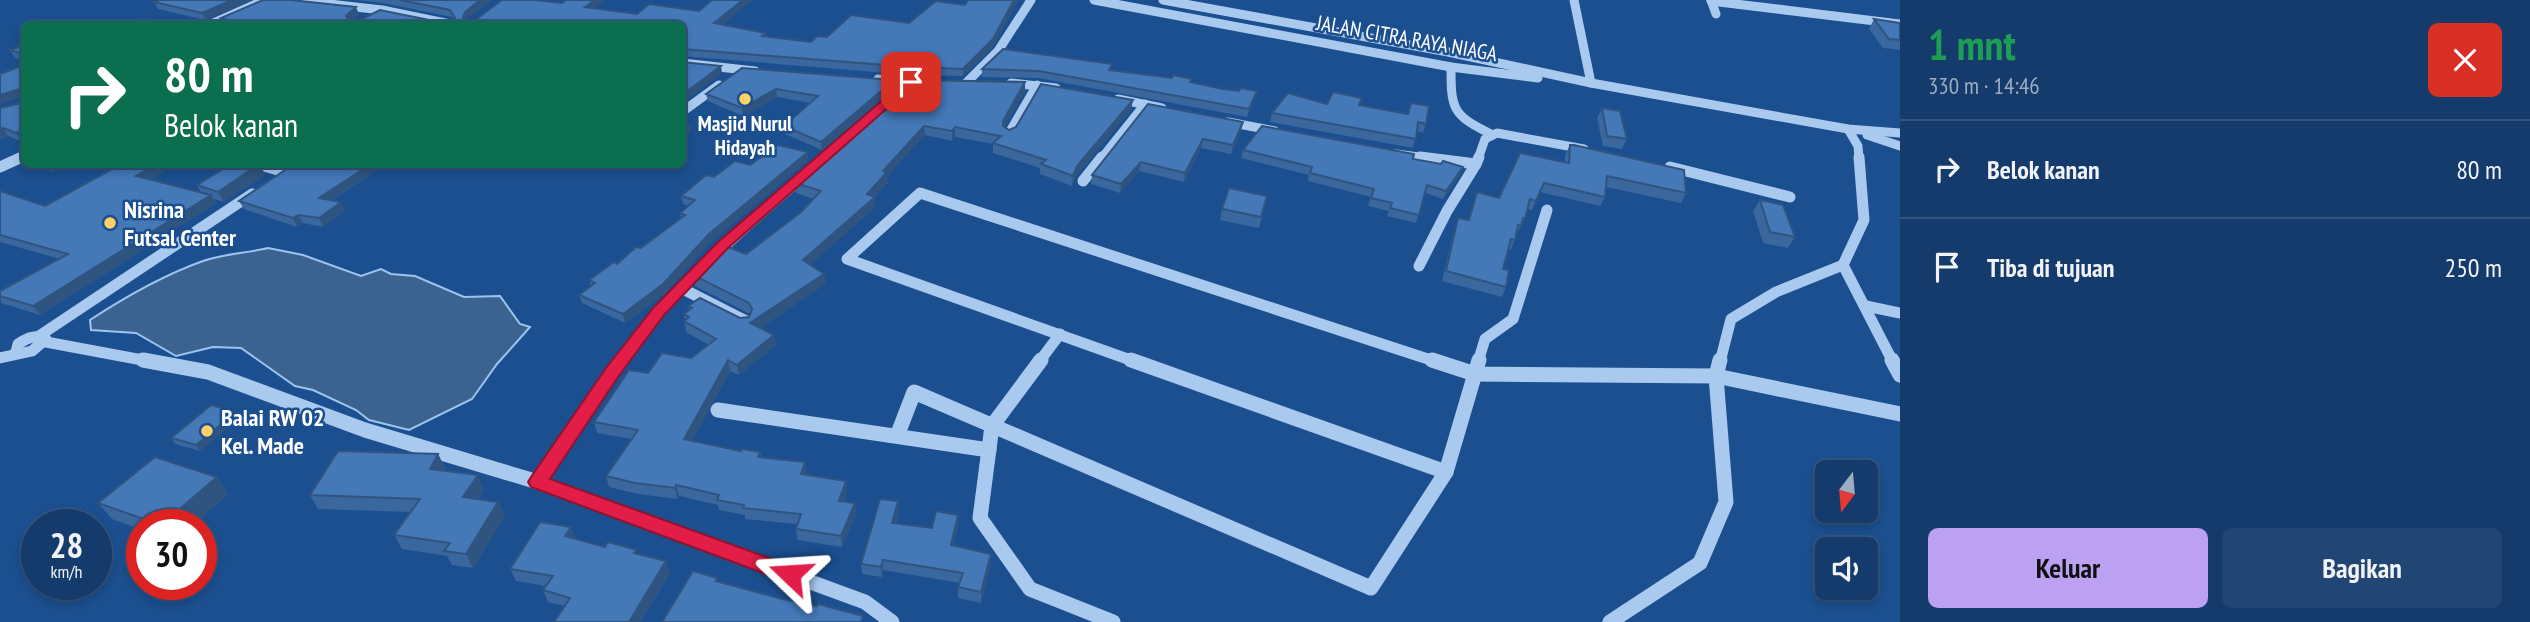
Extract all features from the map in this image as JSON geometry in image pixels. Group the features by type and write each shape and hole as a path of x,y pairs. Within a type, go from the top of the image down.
{"street":[{"path":"218,21 265,0"},
{"path":"294,0 382,10 435,21"},
{"path":"966,83 999,51 1031,0"},
{"name":"JALAN CITRA RAYA NIAGA","path":"1094,0 1451,67 1591,83"},
{"name":"JALAN CITRA RAYA NIAGA","path":"1163,0 1448,52 1591,83 1848,129 1900,133"},
{"path":"1574,0 1591,83"},
{"path":"1716,15 1711,0 1900,24"},
{"path":"365,20 382,10"},
{"path":"686,64 766,72"},
{"path":"1451,67 1451,106 1453,113 1460,119 1492,134 1513,134 1597,151"},
{"path":"686,109 738,70"},
{"path":"863,78 939,82"},
{"path":"901,91 911,82"},
{"path":"953,82 1037,85 1064,90"},
{"path":"1009,133 1037,85"},
{"path":"1104,97 1170,109"},
{"path":"1083,181 1144,104"},
{"path":"1219,120 1284,133"},
{"path":"1610,622 1700,563 1726,502 1716,376 1731,320 1776,292 1843,265 1864,220 1858,146 1848,129"},
{"name":"JALAN CITRA RAYA NIAGA","path":"1848,129 1900,146"},
{"path":"1419,265 1447,211 1476,164 1485,139 1492,134"},
{"path":"1390,152 1476,164"},
{"path":"0,167 21,157"},
{"path":"538,482 612,373 659,311 723,245 818,163"},
{"path":"1661,165 1790,197"},
{"path":"271,168 285,172"},
{"path":"271,181 290,168"},
{"path":"42,339 259,189"},
{"path":"1447,472 847,259 920,193 1475,374 1716,376 1900,414"},
{"path":"897,436 914,392 1371,588 1447,472 1485,339 1513,319 1547,210"},
{"path":"1843,265 1900,374"},
{"path":"681,288 746,321"},
{"path":"1866,306 1900,313"},
{"path":"1060,334 992,426 980,518 1030,589 1114,622"},
{"path":"0,358 16,352 15,347 23,341 42,339 208,372 365,430 538,482 865,602 892,622"},
{"path":"718,410 989,450"}],"water":[{"path":"268,248 303,255 361,276 381,269 391,274 415,276 464,297 500,296 520,324 530,327 497,364 472,399 409,430 369,420 356,410 313,390 295,386 241,348 213,347 176,356 136,333 91,330 90,320 174,273 211,259"}],"building":[{"path":"232,0 202,13 154,2"},
{"path":"263,0 291,0 356,7 346,16 350,21 232,21 221,18"},
{"path":"400,0 480,0 465,12 463,18 466,21 452,21 455,18 450,10"},
{"path":"502,0 562,3 566,0 595,0 585,7 637,14 649,4 699,11 712,0 743,0 714,23 766,33 762,36 811,42 817,36 827,37 851,15 909,23 936,1 965,5 968,0 1014,0 993,39 963,69 686,49 686,21 474,21"},
{"path":"380,10 434,21 358,21"},
{"path":"1874,19 1900,23 1900,40 1889,39"},
{"path":"21,46 21,53 10,50"},
{"path":"1003,49 1112,64 1109,70 1172,78 1173,75 1192,79 1190,82 1223,89 1257,91 1249,109 1039,71 982,69"},
{"path":"686,62 721,66 686,92"},
{"path":"21,66 21,90 0,95 0,74"},
{"path":"742,68 894,80 821,142 784,126 818,96 776,89 742,108 706,94"},
{"path":"913,80 1025,82 1003,121 1003,126 1009,130 1016,127 1041,84 1133,100 1077,166 1073,176 1041,164 1046,160 993,143 1001,136 955,127 952,131 924,126 883,171 887,172 867,194 875,197 803,260 824,274 750,323 774,335 737,365 728,360 684,439 741,451 760,452 758,457 805,462 801,474 846,481 839,501 855,503 841,536 796,529 801,514 743,508 744,505 717,500 719,495 676,485 675,488 635,483 606,476 638,430 594,422 629,370 648,373 662,353 691,358 716,339 684,321 689,317 684,314 692,308 688,306 700,298 740,318 749,317 752,309 749,303 693,275 723,245 746,254 801,212 821,191 795,183"},
{"path":"1333,92 1362,98 1359,105 1408,114 1411,103 1429,106 1426,124 1418,122 1416,139 1272,113 1288,93 1327,104"},
{"path":"21,103 21,130 16,133 0,129 0,108"},
{"path":"1148,104 1243,122 1233,145 1203,139 1185,173 1141,162 1121,184 1092,175"},
{"path":"1602,108 1620,111 1627,139 1607,136"},
{"path":"1262,126 1414,154 1413,159 1441,164 1443,161 1463,167 1446,191 1427,185 1419,215 1390,208 1392,203 1371,198 1374,189 1310,173 1312,167 1243,150"},
{"path":"778,145 808,152 709,234 663,284 623,314 579,295 595,283 589,280 614,262 617,264 636,247 641,248 685,215 680,213 695,200 681,196 706,175 714,177 735,161 750,165"},
{"path":"1570,145 1684,170 1686,193 1607,176 1605,197 1544,183 1536,201 1530,199 1525,218 1521,226 1518,225 1515,240 1511,239 1503,269 1509,270 1506,287 1446,271 1458,218 1469,220 1477,192 1499,198 1520,153 1569,163"},
{"name":"Nisrina Futsal Center","path":"114,168 150,168 136,176 211,195 33,306 0,296 0,291 68,254 0,235 0,191 45,206"},
{"path":"225,168 253,168 218,192 197,185"},
{"path":"288,168 365,168 319,198 341,202 319,218 298,215 293,218 239,201"},
{"path":"1229,188 1267,196 1261,217 1222,209"},
{"path":"1760,200 1783,205 1795,237 1770,232"},
{"path":"211,405 236,412 196,445 171,438"},
{"path":"338,451 438,454 430,469 478,475 463,497 498,502 466,554 444,551 450,543 394,535 420,499 310,495"},
{"path":"155,457 217,477 180,509 126,509 126,513 98,503"},
{"path":"880,499 898,501 892,523 932,528 936,511 958,515 951,545 991,554 981,592 958,587 963,573 883,560 881,567 861,564"},
{"path":"540,522 571,527 565,536 605,547 608,542 637,550 634,553 666,561 629,622 554,622 570,598 543,590 553,576 510,569"},
{"path":"693,571 717,578 716,581 782,599 817,606 818,604 863,616 861,622 662,622"}],"place":[{"name":"Masjid Nurul Hidayah","path":"745,99"},
{"name":"Nisrina Futsal Center","path":"110,223"},
{"name":"Balai RW 02 Kel. Made","path":"207,431"}],"route":[{"path":"790,574 538,482 612,373 659,311 723,245 911,82"}]}
